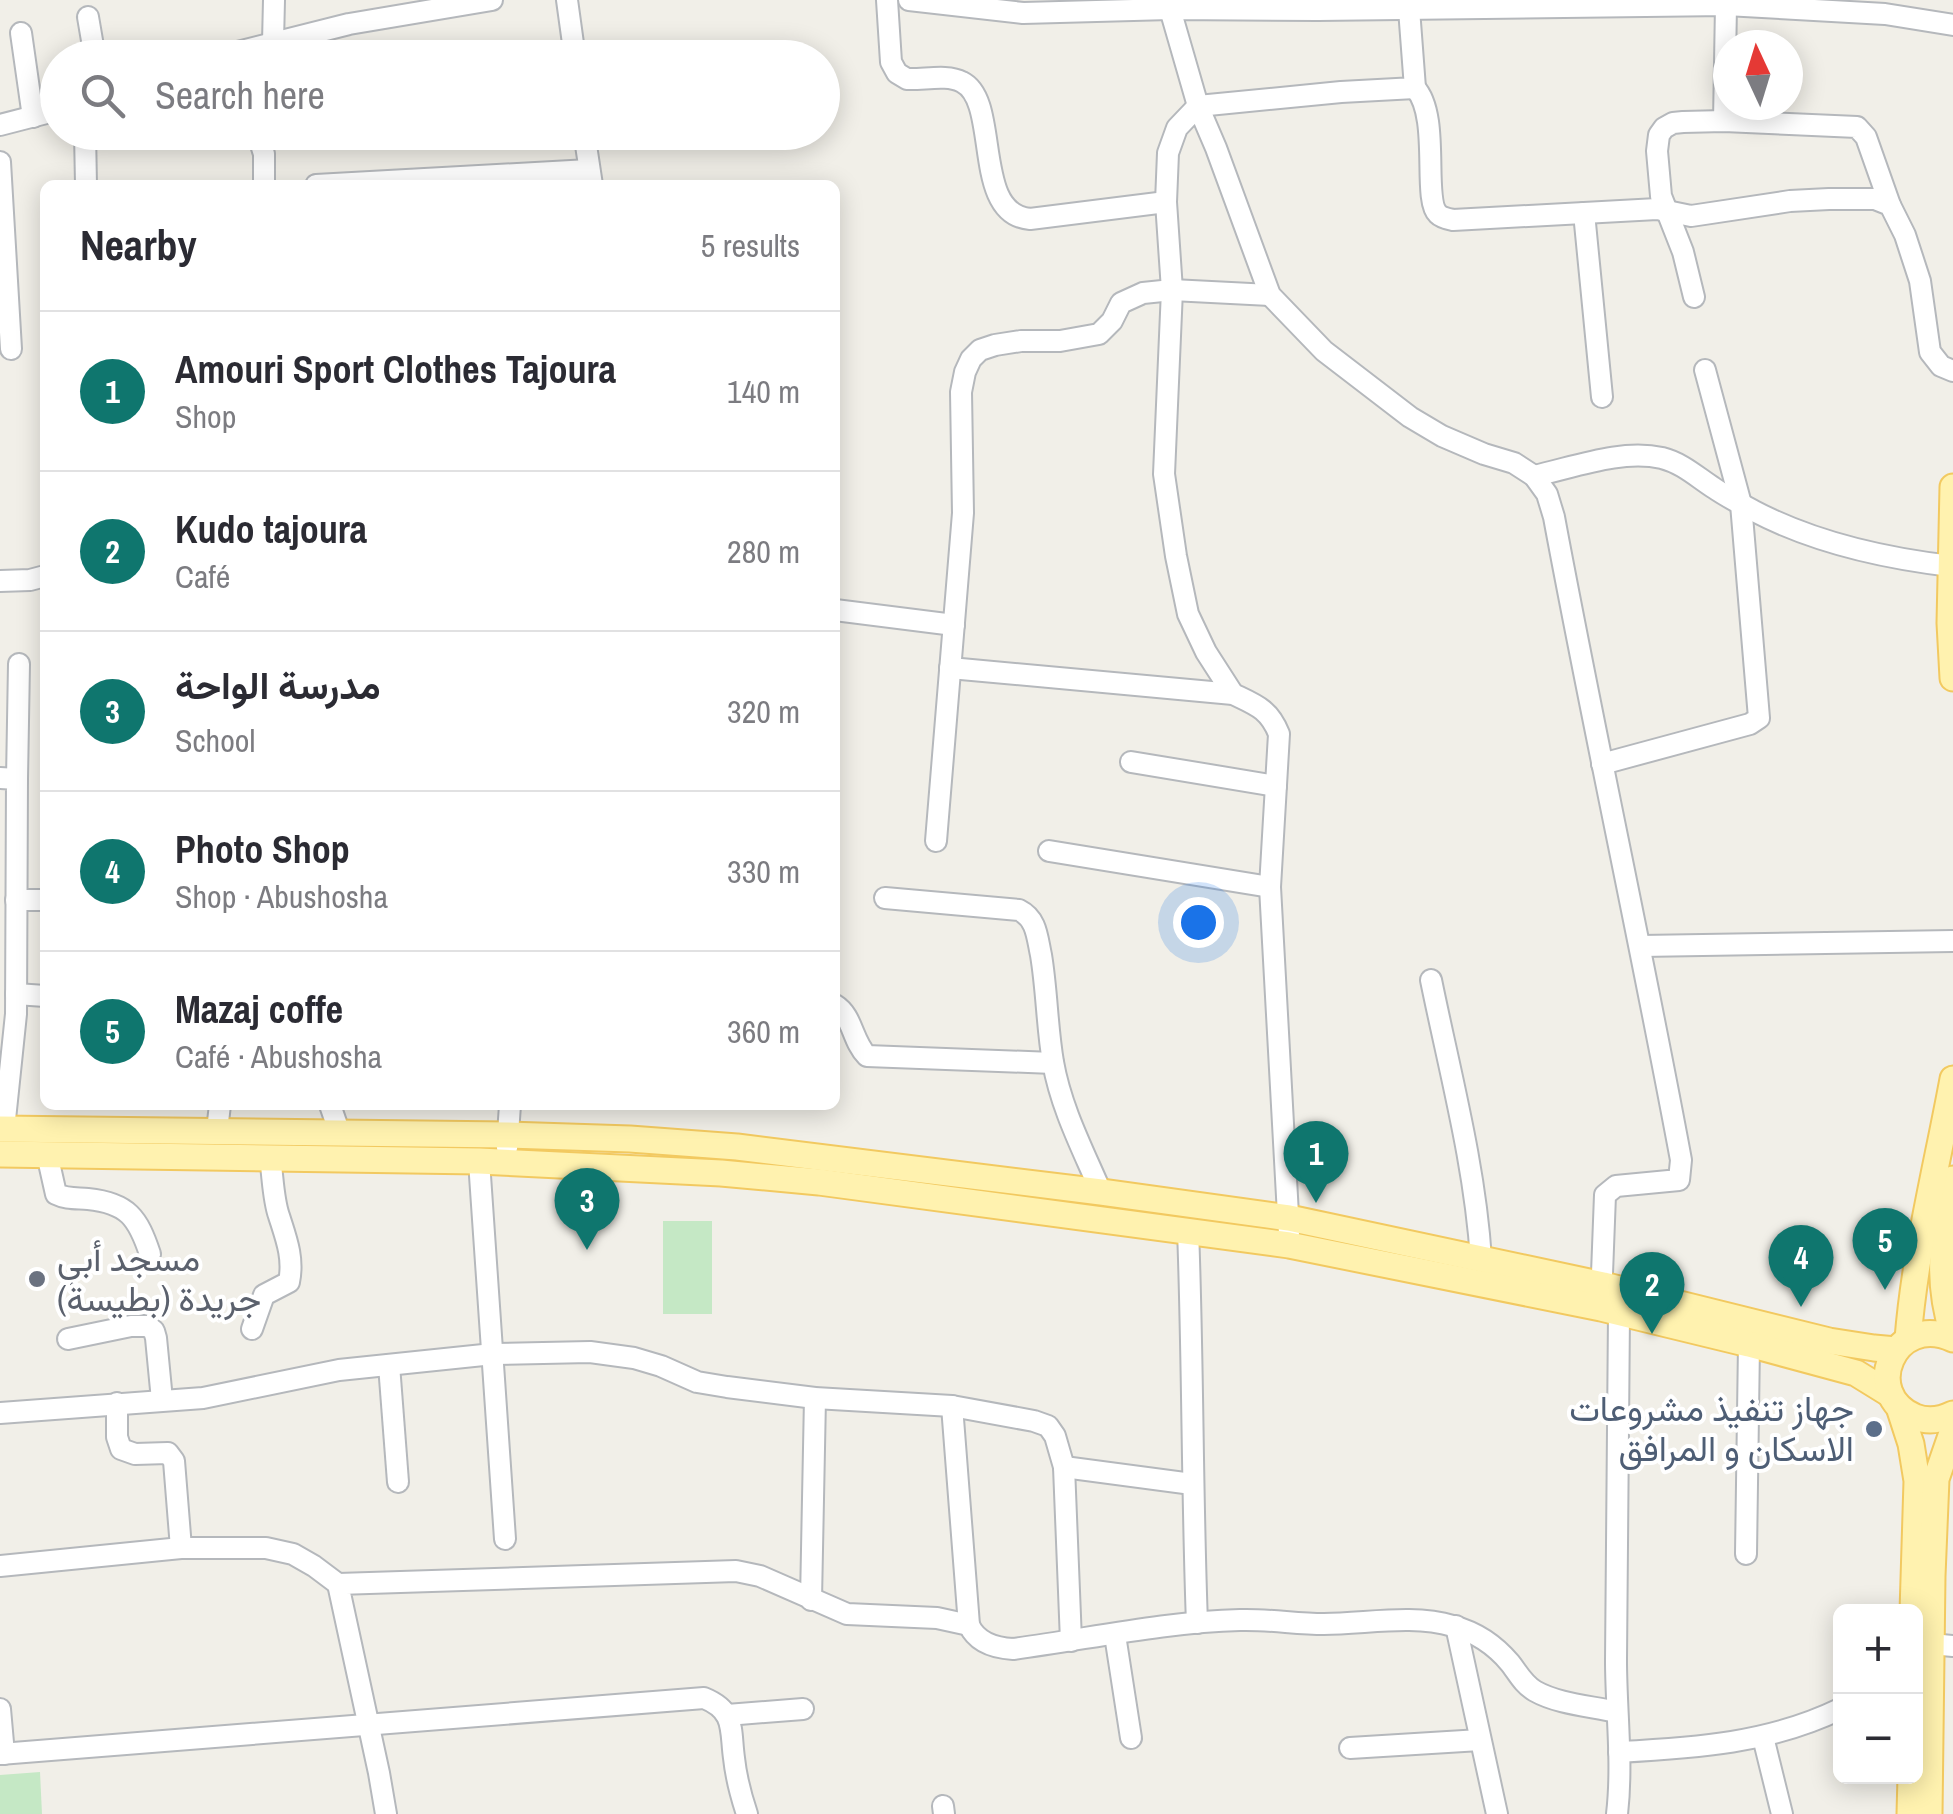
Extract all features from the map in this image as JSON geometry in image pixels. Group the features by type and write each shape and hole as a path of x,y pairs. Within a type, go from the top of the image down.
{"main road":[{"path":"1953,487 1953,678"},
{"path":"1913,1604 1917,1481 1911,1444 1887,1378 1889,1363 1902,1344 1922,1231 1946,1158 1953,1079"},
{"path":"1,1138 219,1118 339,1131 630,1139 737,1147 1289,1218 1481,1259 1608,1302 1856,1373 1922,1420 1953,1414"},
{"path":"1,1138 47,1154 479,1161 819,1182 1289,1245 1874,1348 1902,1344 1931,1333 1953,1336 1945,1308 1941,1253 1953,1179"},
{"path":"1929,1814 1942,1645 1936,1479 1953,1430"},
{"path":"1910,1784 1910,1814"}],"street":[{"path":"272,40 274,0"},
{"path":"281,40 492,0"},
{"path":"567,0 573,40"},
{"path":"887,0 893,68 908,80 956,80 970,88 982,118 998,197 1009,212 1030,219 1166,202"},
{"path":"909,0 1023,13 1195,5 1409,9 1667,2 1885,14 1953,25"},
{"path":"1724,121 1726,5"},
{"path":"1170,9 1198,106 1270,296 1324,351 1410,417 1442,436 1514,464 1534,476 1554,517 1682,1160 1680,1180 1616,1186 1605,1194 1619,1752 1617,1814"},
{"path":"1409,9 1414,88 1422,96 1429,132 1432,200 1442,217 1453,220 1657,209 1706,216 1828,198 1875,199 1890,205"},
{"path":"88,17 92,40"},
{"path":"21,32 33,117"},
{"path":"1233,694 1188,614 1164,474 1172,290 1166,202 1170,145 1182,121 1198,106 1414,88"},
{"path":"0,125 40,115"},
{"path":"1694,297 1683,252 1661,196 1657,150 1664,128 1673,123 1724,121 1857,128 1866,137 1920,281 1930,352 1941,366 1953,372"},
{"path":"85,150 86,180"},
{"path":"263,150 264,180"},
{"path":"512,180 591,178 587,150"},
{"path":"0,162 11,349"},
{"path":"1584,213 1602,396"},
{"path":"936,841 962,514 961,392 971,359 995,344 1098,334 1112,321 1122,303 1143,293 1172,290 1270,296"},
{"path":"1602,764 1750,724 1759,718 1742,504 1704,370"},
{"path":"1534,476 1630,456 1658,458 1678,463 1718,491 1814,537 1896,559 1951,566"},
{"path":"0,581 40,577"},
{"path":"840,611 954,626"},
{"path":"1,1138 16,900 8,778 19,664"},
{"path":"950,668 1233,694 1256,704 1273,719 1279,734 1270,887 1289,1245"},
{"path":"1131,762 1276,786"},
{"path":"1049,852 1270,887"},
{"path":"885,898 1018,910 1031,918 1043,967 1054,1063 1066,1110 1101,1192"},
{"path":"16,900 40,900"},
{"path":"1641,946 1953,940"},
{"path":"1431,980 1471,1170 1481,1259"},
{"path":"11,1007 40,998"},
{"path":"840,1008 867,1056 1054,1063"},
{"path":"332,1110 339,1131"},
{"path":"506,1162 510,1110"},
{"path":"47,1154 60,1198 112,1203 130,1213 141,1228 150,1254"},
{"path":"252,1329 264,1295 288,1282 290,1273 289,1249 278,1214 270,1158"},
{"path":"479,1161 505,1539"},
{"path":"1188,1230 1197,1623"},
{"path":"68,1339 148,1326 154,1330 158,1348 162,1400"},
{"path":"1746,1554 1749,1344"},
{"path":"0,1404 0,1413 203,1398 388,1364 493,1354 613,1354 661,1366 697,1382 815,1398 952,1406 1034,1420 1048,1426 1059,1446 1064,1468 1071,1641"},
{"path":"388,1364 398,1482"},
{"path":"811,1600 815,1398"},
{"path":"117,1402 117,1444 121,1449 135,1454 168,1453 174,1461 180,1548"},
{"path":"952,1406 970,1625 973,1634 997,1648 1197,1623 1438,1622 1480,1636 1502,1654 1532,1690 1616,1712"},
{"path":"1064,1468 1192,1484"},
{"path":"0,1566 180,1548 266,1548 293,1554 338,1584 736,1571 760,1576 846,1614 926,1616 970,1625"},
{"path":"338,1584 386,1814"},
{"path":"1456,1626 1497,1814"},
{"path":"1114,1635 1132,1738"},
{"path":"0,1709 2,1754 704,1698 718,1704 732,1727 734,1760 747,1814"},
{"path":"727,1715 802,1709"},
{"path":"1619,1752 1698,1748 1763,1738 1833,1712"},
{"path":"1763,1738 1782,1814"},
{"path":"1350,1748 1480,1740"}],"green space":[{"path":"663,1221 712,1221 712,1314 663,1314"},
{"path":"40,1772 42,1814 0,1814 0,1775"}],"place":[{"name":"Amouri Sport Clothes Tajoura","path":"1316,1203"},
{"name":"مدرسة الواحة","path":"587,1250"},
{"name":"مسجد أبي جريدة (بطيسة)","path":"37,1279"},
{"name":"Mazaj coffe","path":"1885,1290"},
{"name":"Photo Shop","path":"1801,1307"},
{"name":"Kudo tajoura","path":"1652,1334"},
{"name":"جهاز تنفيذ مشروعات الاسكان و المرافق","path":"1874,1429"}]}
